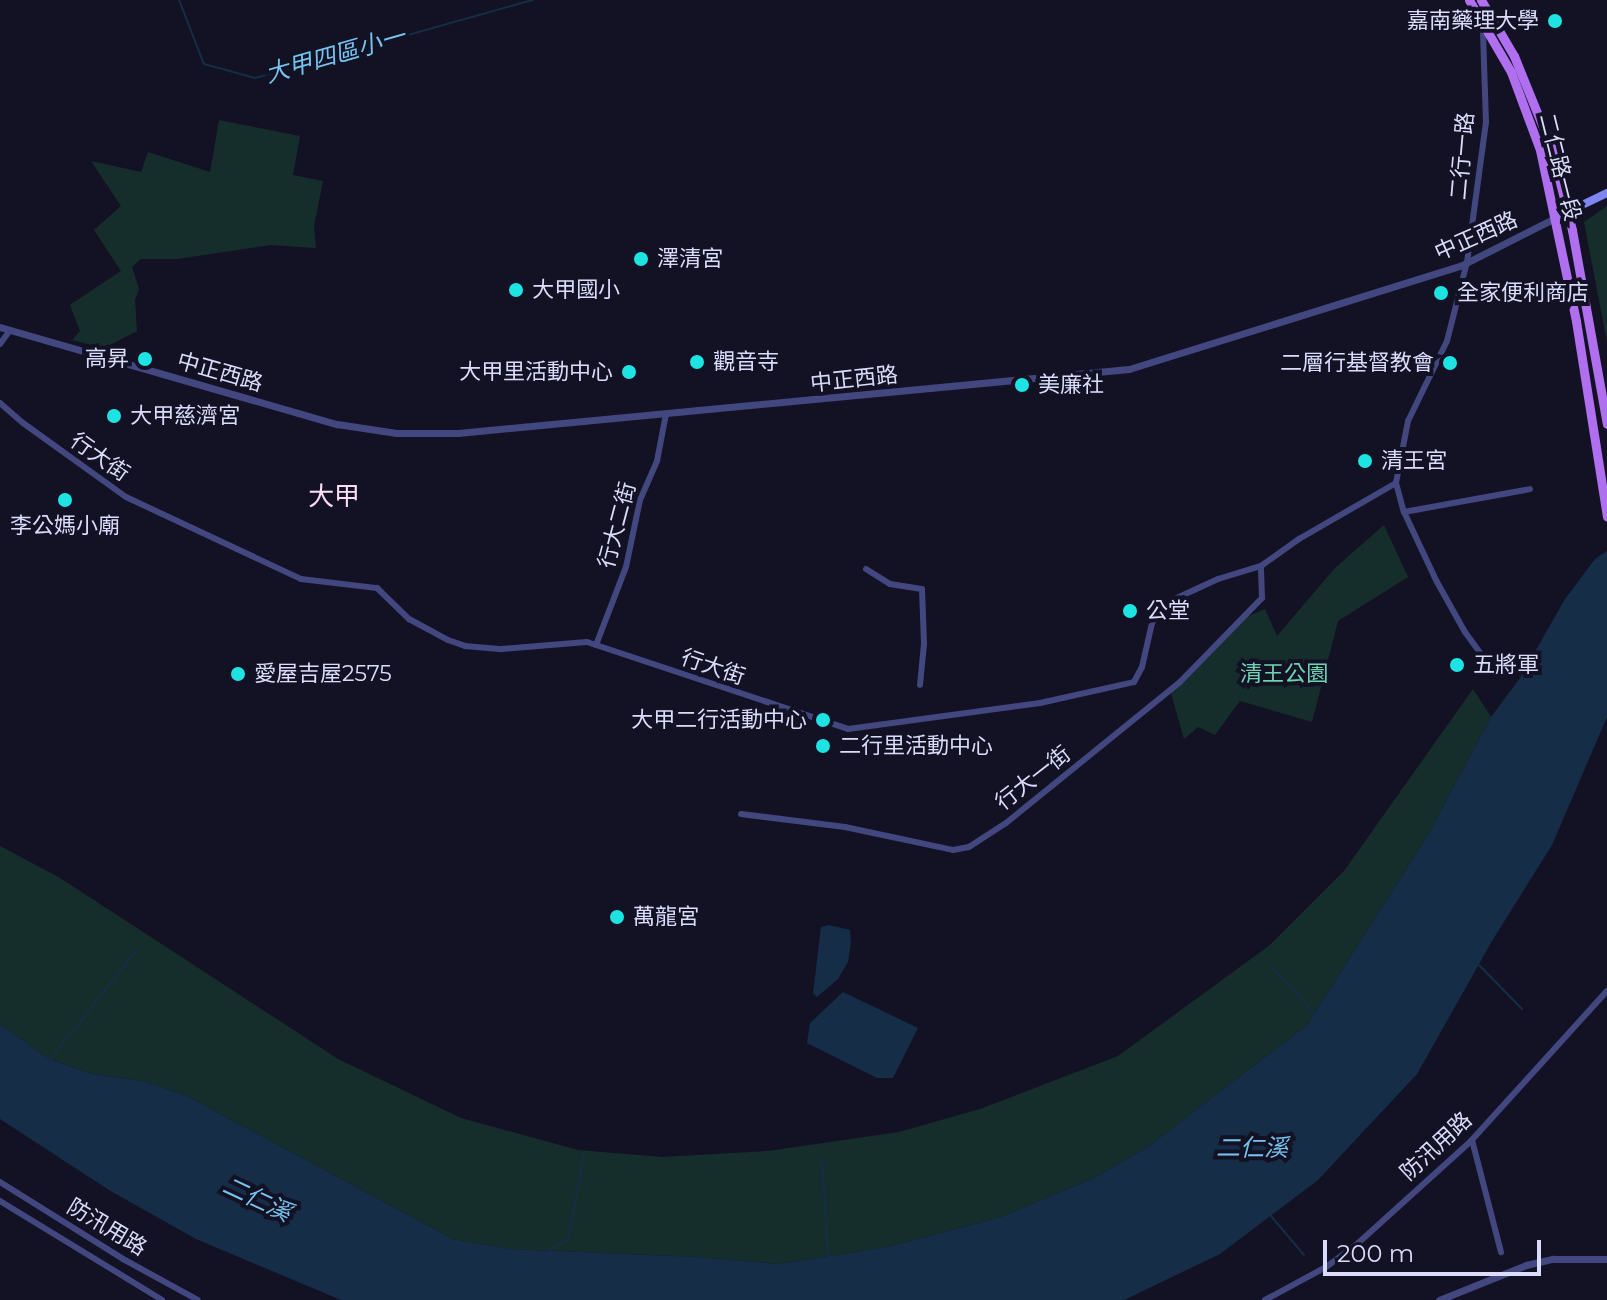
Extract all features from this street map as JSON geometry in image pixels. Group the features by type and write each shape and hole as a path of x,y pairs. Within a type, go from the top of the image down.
{"main road":[{"name":"二仁路一段","path":"1469,0 1481,16 1529,115 1555,218 1582,356 1607,517"},
{"name":"二仁路一段","path":"1481,1 1514,56 1539,112 1567,212 1607,424"},
{"path":"1555,218 1607,193"}],"street":[{"name":"二行一路","path":"1481,1 1486,122 1467,262 1447,341 1408,421 1396,483 1404,512 1451,607 1487,662"},
{"name":"中正西路","path":"0,327 320,420 377,431 458,433 1129,369 1467,262 1555,218"},
{"path":"0,344 10,330"},
{"name":"行大街","path":"0,403 126,497 301,579 377,588 427,632 465,646 484,648 576,642 596,645 848,729 1040,703 1134,682 1142,667 1149,633 1168,602 1218,579 1261,566 1299,539 1396,483"},
{"name":"行大二街","path":"596,645 626,567 640,500 657,461 666,414"},
{"path":"1404,512 1530,489"},
{"name":"行大一街","path":"741,814 845,827 953,850 969,847 1006,823 1179,683 1262,598 1261,566"},
{"path":"866,569 890,584 922,589 924,644 920,685"},
{"name":"防汛用路","path":"1265,1300 1326,1267 1356,1245 1472,1140 1607,991"},
{"path":"1472,1140 1501,1252"},
{"name":"防汛用路","path":"0,1182 123,1259 198,1300"},
{"path":"0,1201 162,1300"},
{"path":"1439,1300 1526,1265 1553,1259 1607,1259"}],"green space":[{"path":"219,120 300,136 293,175 323,181 314,226 316,248 271,245 177,259 141,259 132,267 139,289 135,300 137,331 104,348 72,340 80,331 70,305 121,271 94,230 121,206 91,161 141,172 148,152 210,172"},
{"path":"1607,206 1607,342 1584,222"},
{"name":"清王公園","path":"1384,525 1408,577 1338,621 1312,722 1240,701 1215,735 1198,727 1184,739 1170,690 1242,619 1265,609 1277,636 1335,568"},
{"path":"1473,689 1491,717 1426,838 1307,1025 1149,1146 1096,1177 1001,1217 887,1247 778,1264 697,1257 511,1249 453,1239 185,1095 147,1082 93,1074 49,1059 0,1024 0,846 60,878 338,1059 461,1118 578,1150 662,1157 768,1151 899,1132 980,1109 1118,1056 1270,945 1344,871"}],"water":[{"name":"二仁溪","path":"1607,551 1607,717 1552,845 1492,941 1417,1074 1318,1180 1220,1254 1124,1300 341,1300 196,1239 109,1190 0,1119 0,1024 49,1059 93,1074 147,1082 185,1095 453,1239 511,1249 697,1257 778,1264 887,1247 1001,1217 1096,1177 1149,1146 1307,1025 1426,838 1491,717 1520,678 1565,599 1595,559"},
{"path":"829,925 850,930 848,962 838,979 817,997 813,993 821,927"},
{"path":"843,992 918,1028 893,1078 877,1078 807,1043 810,1023"}],"waterway":[{"name":"大甲四區小一","path":"179,0 204,64 255,78 533,0"},
{"path":"50,1060 136,951"},
{"path":"1478,964 1522,1009"},
{"path":"1271,966 1316,1015"},
{"path":"548,1251 568,1239 584,1156"},
{"path":"822,1158 828,1257"},
{"path":"1271,1216 1304,1255"}],"place":[{"name":"嘉南藥理大學","path":"1555,21"},
{"name":"澤清宮","path":"641,259"},
{"name":"大甲國小","path":"516,290"},
{"name":"全家便利商店","path":"1441,293"},
{"name":"高昇","path":"145,359"},
{"name":"觀音寺","path":"697,362"},
{"name":"二層行基督教會","path":"1450,363"},
{"name":"大甲里活動中心","path":"629,372"},
{"name":"美廉社","path":"1022,385"},
{"name":"大甲慈濟宮","path":"114,416"},
{"name":"清王宮","path":"1365,461"},
{"name":"李公媽小廟","path":"65,500"},
{"name":"公堂","path":"1130,611"},
{"name":"五將軍","path":"1457,665"},
{"name":"愛屋吉屋2575","path":"238,674"},
{"name":"大甲二行活動中心","path":"823,720"},
{"name":"二行里活動中心","path":"823,746"},
{"name":"萬龍宮","path":"617,917"}],"district":[{"name":"大甲","path":"334,497"}]}
